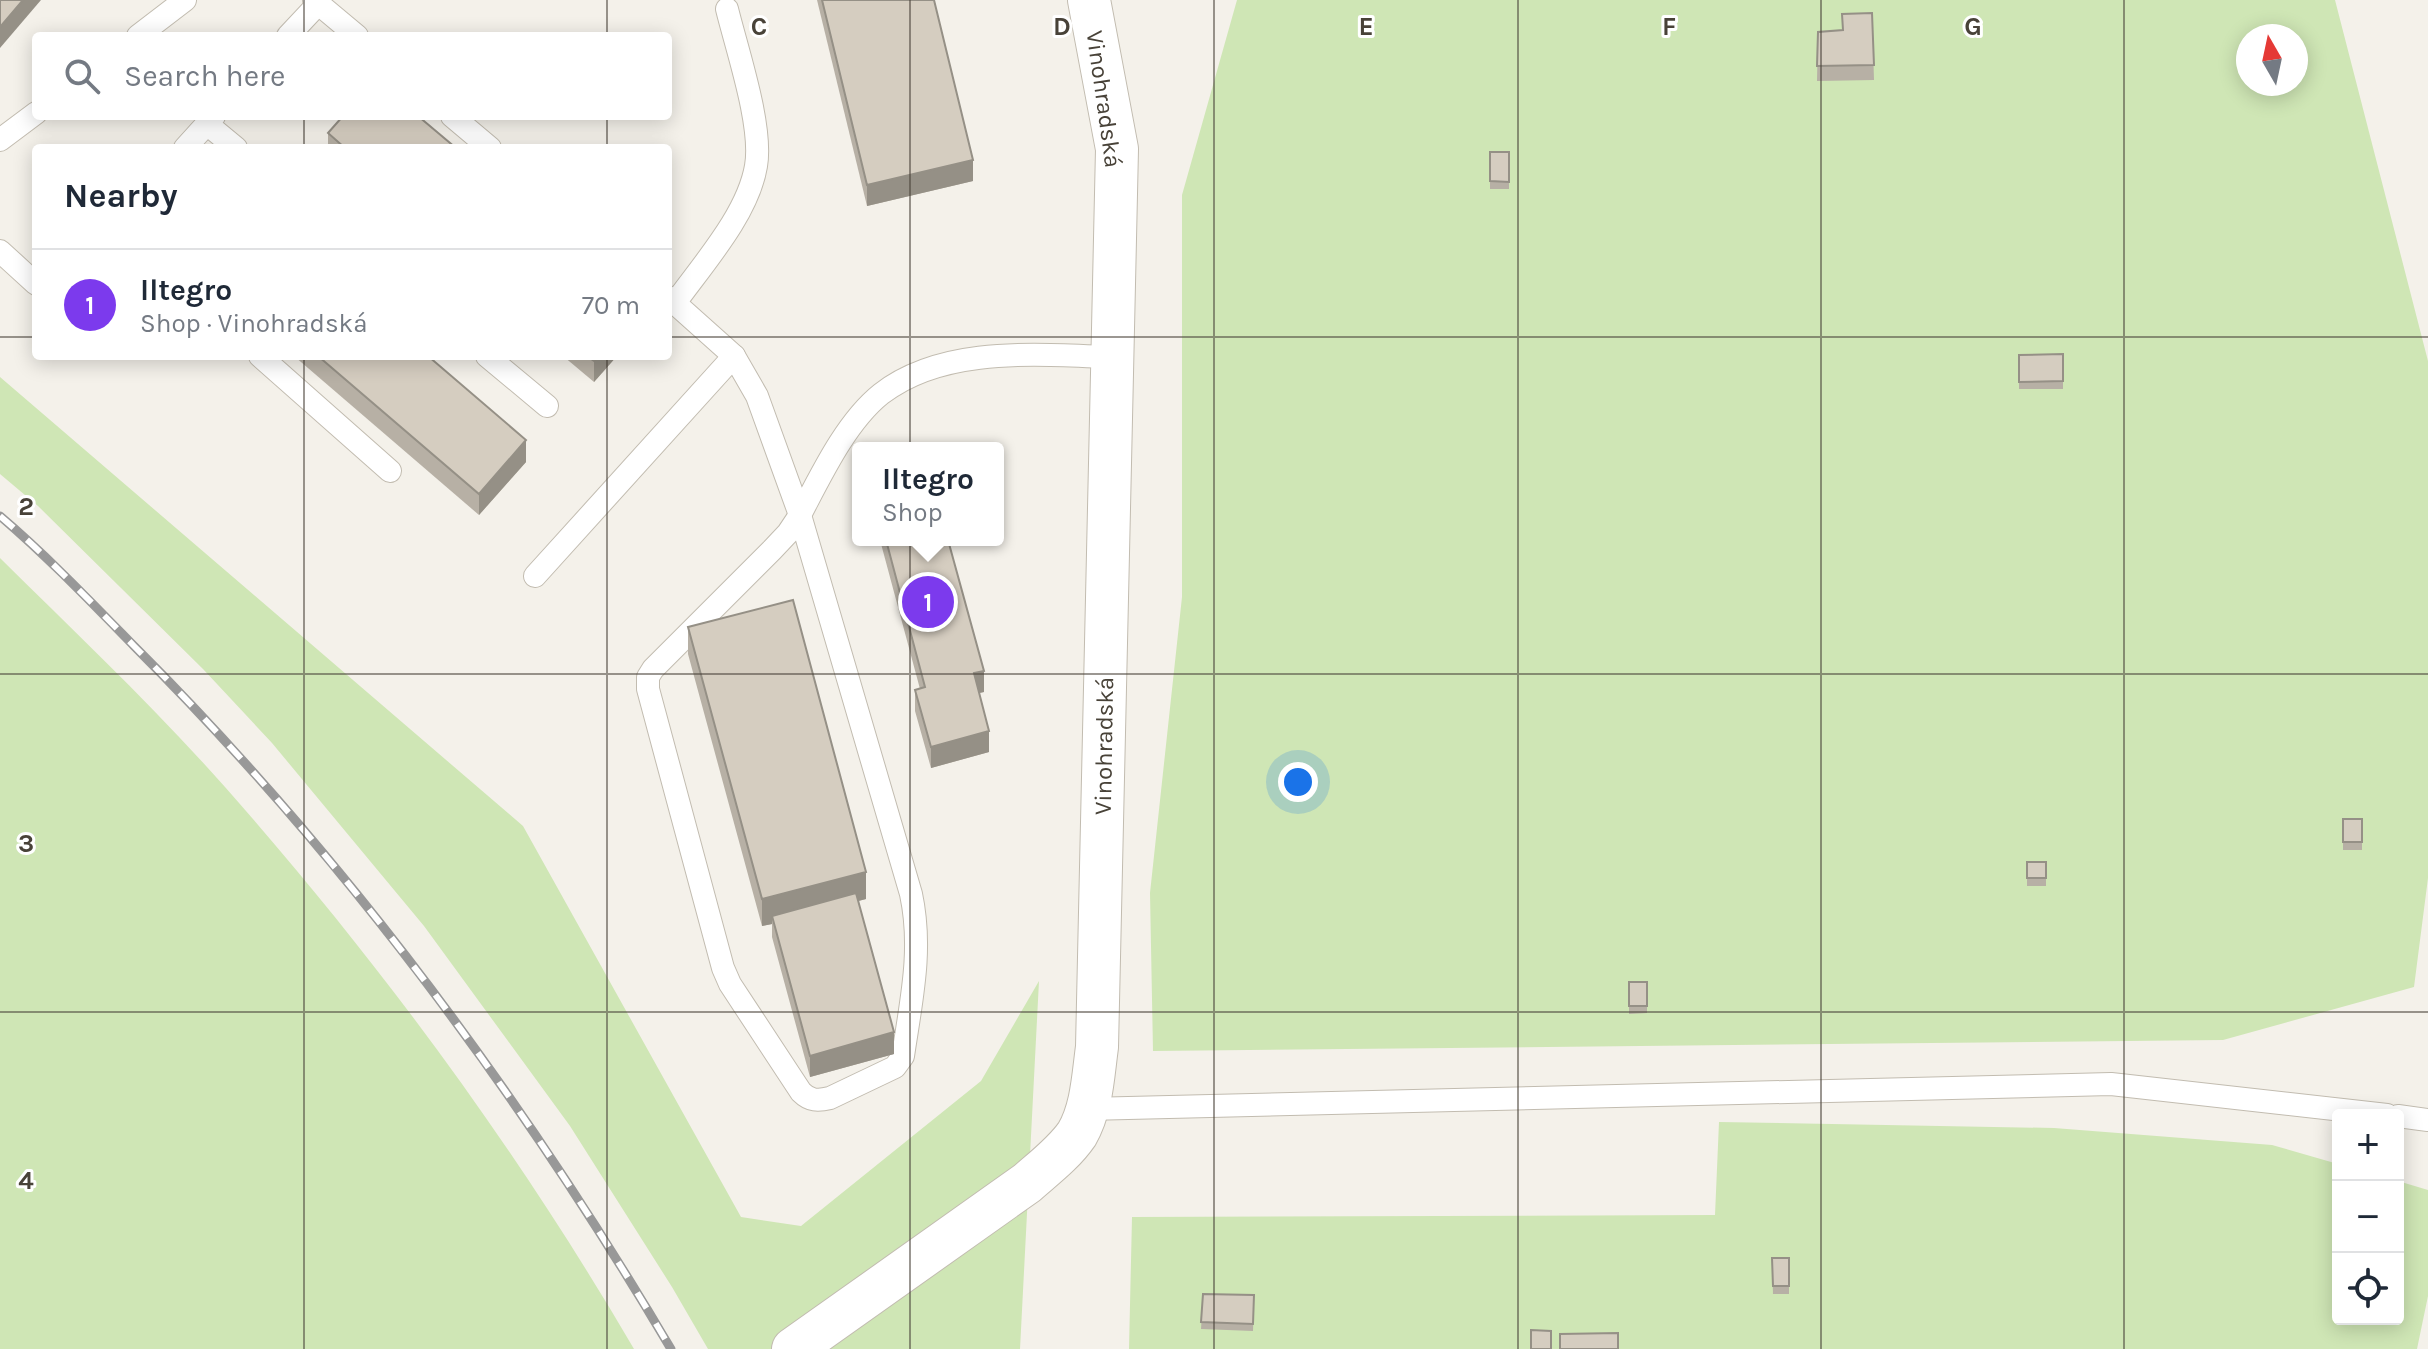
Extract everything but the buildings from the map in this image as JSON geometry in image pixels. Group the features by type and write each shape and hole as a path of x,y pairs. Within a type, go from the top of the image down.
{"street":[{"name":"Vinohradská","path":"793,1349 1027,1183 1060,1155 1077,1133 1087,1109 1097,1047 1117,149 1089,0"}],"lane":[{"path":"143,32 185,0"},
{"path":"291,32 316,2 352,32"},
{"path":"727,9 752,112 757,138 757,164 741,208 672,300 734,356 757,396 800,515 911,894 917,933 915,971 900,1062 830,1098 813,1100 801,1092 730,984 723,968 648,689 648,677 780,542 800,515 855,421 880,395 898,382 955,362 983,357 1112,357"},
{"path":"0,140 32,116"},
{"path":"189,144 211,120 232,144"},
{"path":"457,120 485,144"},
{"path":"0,251 32,280"},
{"path":"535,576 734,356"},
{"path":"265,360 390,471"},
{"path":"492,360 547,406"},
{"path":"1087,1109 2111,1084 2334,1109"},
{"path":"2404,1117 2428,1120"}],"green space":[{"path":"1237,0 2335,0 2428,361 2428,878 2414,987 2223,1040 1153,1051 1150,893 1182,597 1182,195"},
{"path":"0,377 523,826 741,1217 801,1226 981,1081 1039,981 1020,1349 708,1349 570,1126 424,926 272,743 203,669 38,506 0,474"},
{"path":"0,558 198,757 337,920 494,1129 634,1349 0,1349"},
{"path":"1719,1122 2054,1128 2272,1145 2332,1162 2332,1325 2404,1325 2404,1183 2428,1190 2428,1296 2417,1349 1129,1349 1132,1217 1715,1215"}],"railway":[{"path":"0,516 35,547 211,726 356,893 425,981 553,1161 671,1349"}],"place":[{"name":"Iltegro","path":"928,602"}]}
